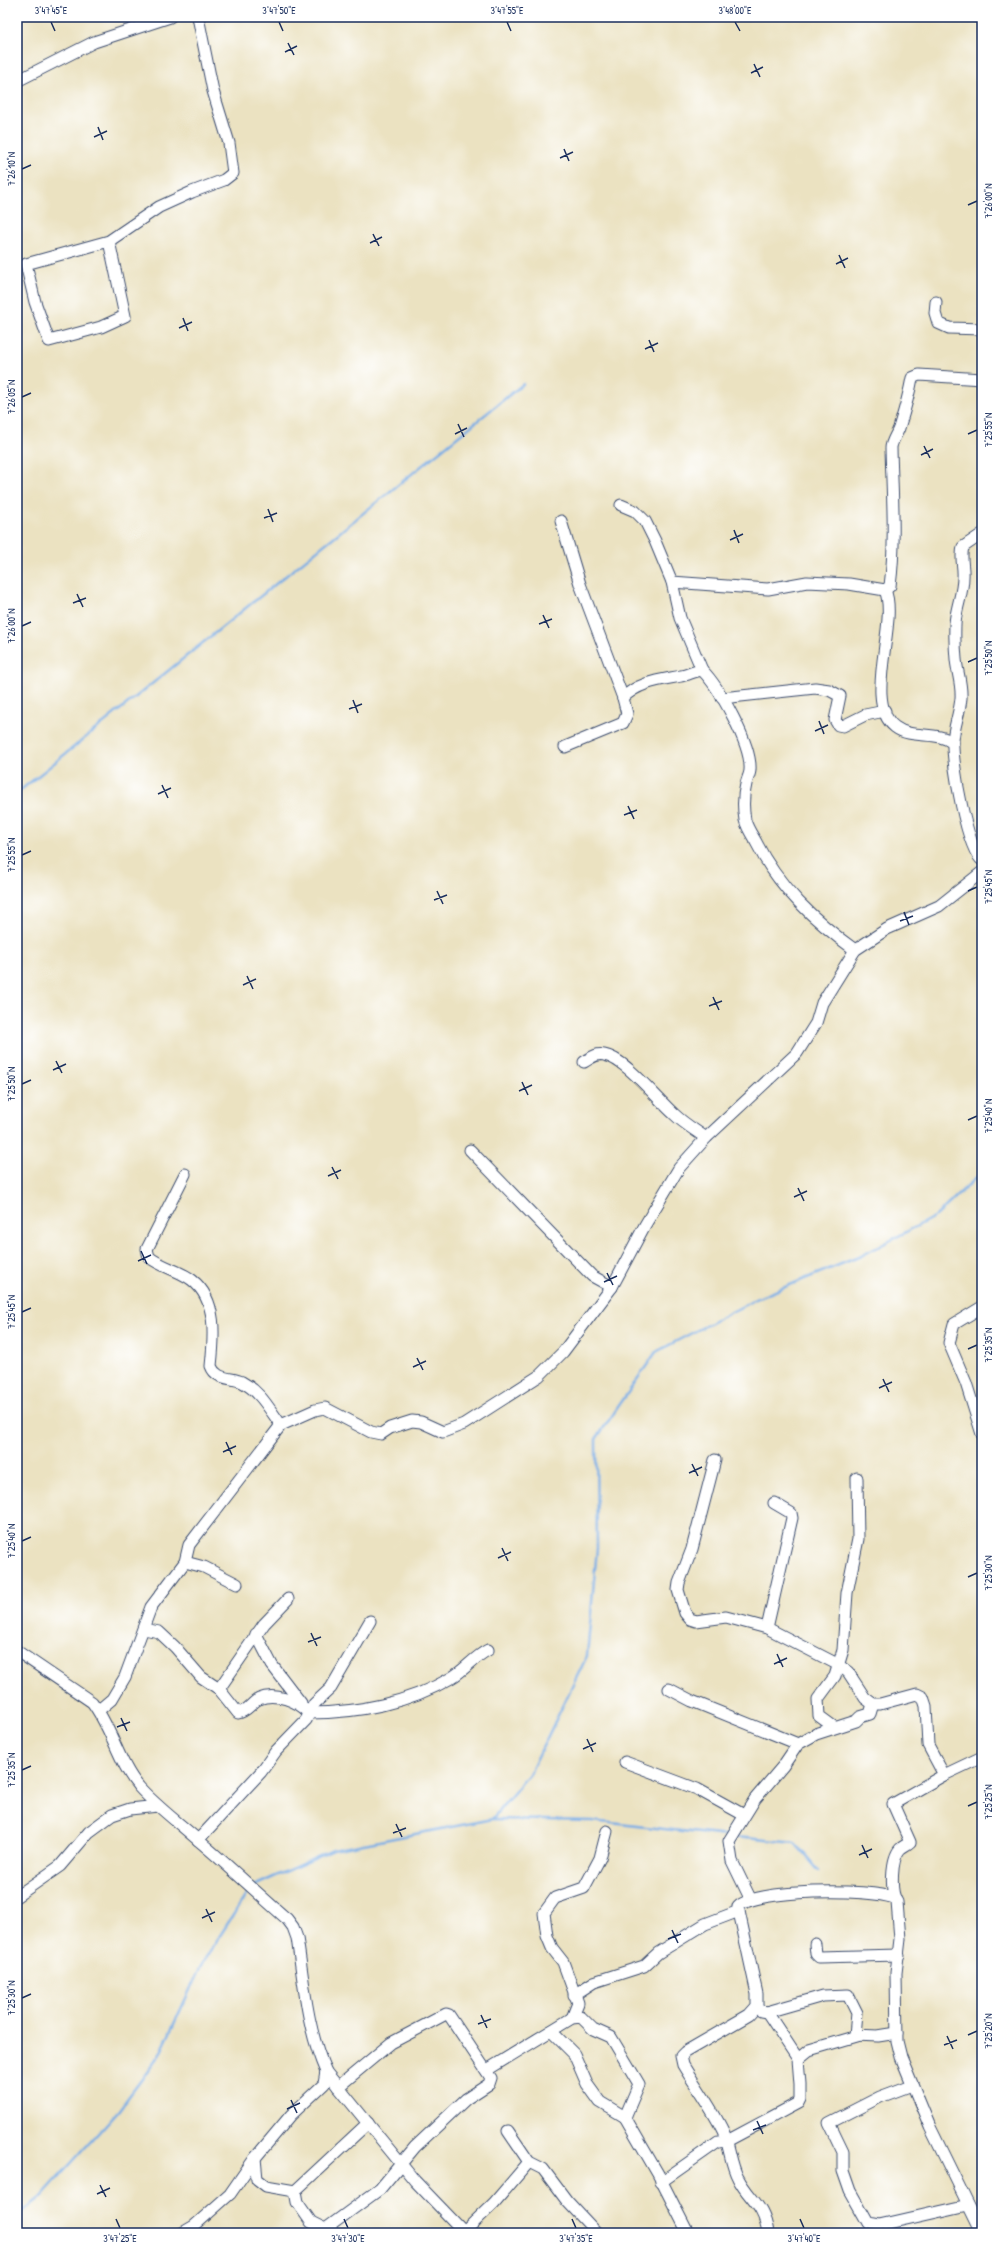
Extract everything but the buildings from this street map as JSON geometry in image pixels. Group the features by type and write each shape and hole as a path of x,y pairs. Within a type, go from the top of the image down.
{"street":[{"path":"17,81 94,42 170,17"},
{"path":"109,241 125,316 101,327 49,341 34,302 22,264 109,241 159,207 224,180 233,173 229,143 213,91 198,17"},
{"path":"936,302 935,313 938,324 949,328 982,329"},
{"path":"886,590 890,586 893,552 891,477 893,458 891,447 899,429 912,378 920,375 982,379"},
{"path":"621,505 635,511 645,522 672,582 680,618 702,670 710,678 722,698 745,743 750,769 743,802 745,821 760,851 781,885 835,936 855,950"},
{"path":"561,521 580,584 623,698 627,714 623,723 565,747"},
{"path":"982,534 963,547 961,556 964,576 956,616 956,659 961,699 953,743 956,778 971,842 979,858 982,860"},
{"path":"672,582 768,589 807,582 849,584 886,590"},
{"path":"886,590 890,605 882,670 882,697 884,711 894,726 907,732 947,738 953,743"},
{"path":"623,698 629,692 668,677 682,676 702,670"},
{"path":"722,698 815,688 828,690 840,696 835,720 838,726 842,726 865,715 884,711"},
{"path":"99,1710 112,1699 125,1677 151,1607 185,1562 189,1546 281,1425 315,1410 325,1408 371,1432 381,1434 390,1428 412,1421 421,1422 443,1432 452,1430 539,1376 563,1352 612,1287 645,1225 679,1168 706,1138 798,1053 816,1023 822,1003 855,950 887,929 939,906 982,872"},
{"path":"584,1062 597,1054 605,1055 615,1060 639,1078 674,1114 706,1138"},
{"path":"470,1150 592,1276 612,1287"},
{"path":"185,1174 147,1249 148,1257 192,1280 200,1288 207,1300 214,1327 211,1366 213,1371 216,1375 240,1381 256,1390 281,1425"},
{"path":"982,1308 954,1324 949,1343 966,1383 982,1434"},
{"path":"715,1460 692,1549 678,1590 686,1614 690,1619 696,1621 726,1617 767,1628 837,1664 848,1672 866,1698 873,1704 880,1704 917,1694 923,1698 926,1706 928,1745 944,1775"},
{"path":"834,1728 819,1716 818,1699 835,1676 837,1664 843,1650 847,1593 858,1539 857,1478"},
{"path":"767,1628 792,1518 791,1513 774,1503"},
{"path":"185,1562 204,1567 238,1584"},
{"path":"219,1689 256,1634 288,1598"},
{"path":"306,1710 331,1688 370,1621"},
{"path":"144,1629 159,1632 180,1652 201,1677 219,1689 238,1713 260,1699 282,1698 306,1710 341,1713 382,1705 416,1694 452,1678 488,1650"},
{"path":"198,1840 261,1772 276,1750 306,1720 306,1710 272,1665 256,1634"},
{"path":"17,1651 38,1667 84,1695 99,1710 125,1766 138,1786 158,1806 198,1840 293,1927 297,1938 310,2025 317,2052 326,2072 402,2163 414,2181 464,2232 494,2203 529,2162"},
{"path":"669,1689 692,1701 798,1744"},
{"path":"751,1900 732,1861 729,1840 744,1815 798,1744 816,1734 856,1721 860,1717 870,1714 873,1704"},
{"path":"982,1758 944,1775 895,1802 893,1807 910,1842 899,1850 892,1868 894,1898 898,1902 899,1955 896,1973 897,2033 901,2057 907,2068 912,2085 930,2127 982,2233"},
{"path":"625,1762 697,1789 744,1815"},
{"path":"17,1896 60,1866 89,1832 112,1815 130,1809 158,1806"},
{"path":"572,2018 578,2003 574,1995 564,1962 552,1948 547,1936 544,1913 555,1898 584,1888 600,1858 607,1831"},
{"path":"768,2233 766,2221 759,2205 741,2184 733,2168 723,2130 683,2065 681,2056 685,2052 754,2011 757,2006 758,1994 750,1964 746,1934 739,1911 741,1905 751,1900 819,1890 894,1898"},
{"path":"574,1995 594,1982 644,1966 658,1953 705,1924 739,1911"},
{"path":"815,1944 816,1954 819,1957 899,1955"},
{"path":"754,2011 767,2012 823,1996 848,1995 857,2013 854,2032 857,2036"},
{"path":"662,2182 718,2142 727,2141 798,2103 800,2099 800,2084 798,2059 767,2012"},
{"path":"295,2191 297,2202 311,2222 326,2231 380,2189 415,2147 466,2099 489,2084 491,2078 449,2015 446,2014 391,2043 338,2087"},
{"path":"486,2070 572,2018 581,2017 593,2029 611,2036 639,2084 625,2117"},
{"path":"551,2031 574,2054 587,2084 600,2102 625,2117 662,2182 688,2233"},
{"path":"798,2059 809,2050 857,2036 897,2033"},
{"path":"182,2233 194,2226 230,2194 255,2158 291,2115 324,2084 326,2072"},
{"path":"912,2085 880,2097 829,2123 843,2152 843,2170 850,2192 868,2222 880,2225 968,2205"},
{"path":"295,2191 368,2123"},
{"path":"508,2131 529,2162 544,2169 567,2202 597,2233"},
{"path":"255,2158 257,2179 266,2186 295,2191"}],"waterway":[{"path":"17,793 523,384"},
{"path":"254,1886 333,1850 492,1819 530,1773 587,1656 597,1548 596,1439 656,1352 758,1298 861,1256 936,1216 982,1172"},
{"path":"492,1819 592,1821 727,1836"},
{"path":"736,1837 795,1843 819,1871"},
{"path":"17,2216 40,2198 118,2111 159,2056 203,1962 250,1889"}]}
